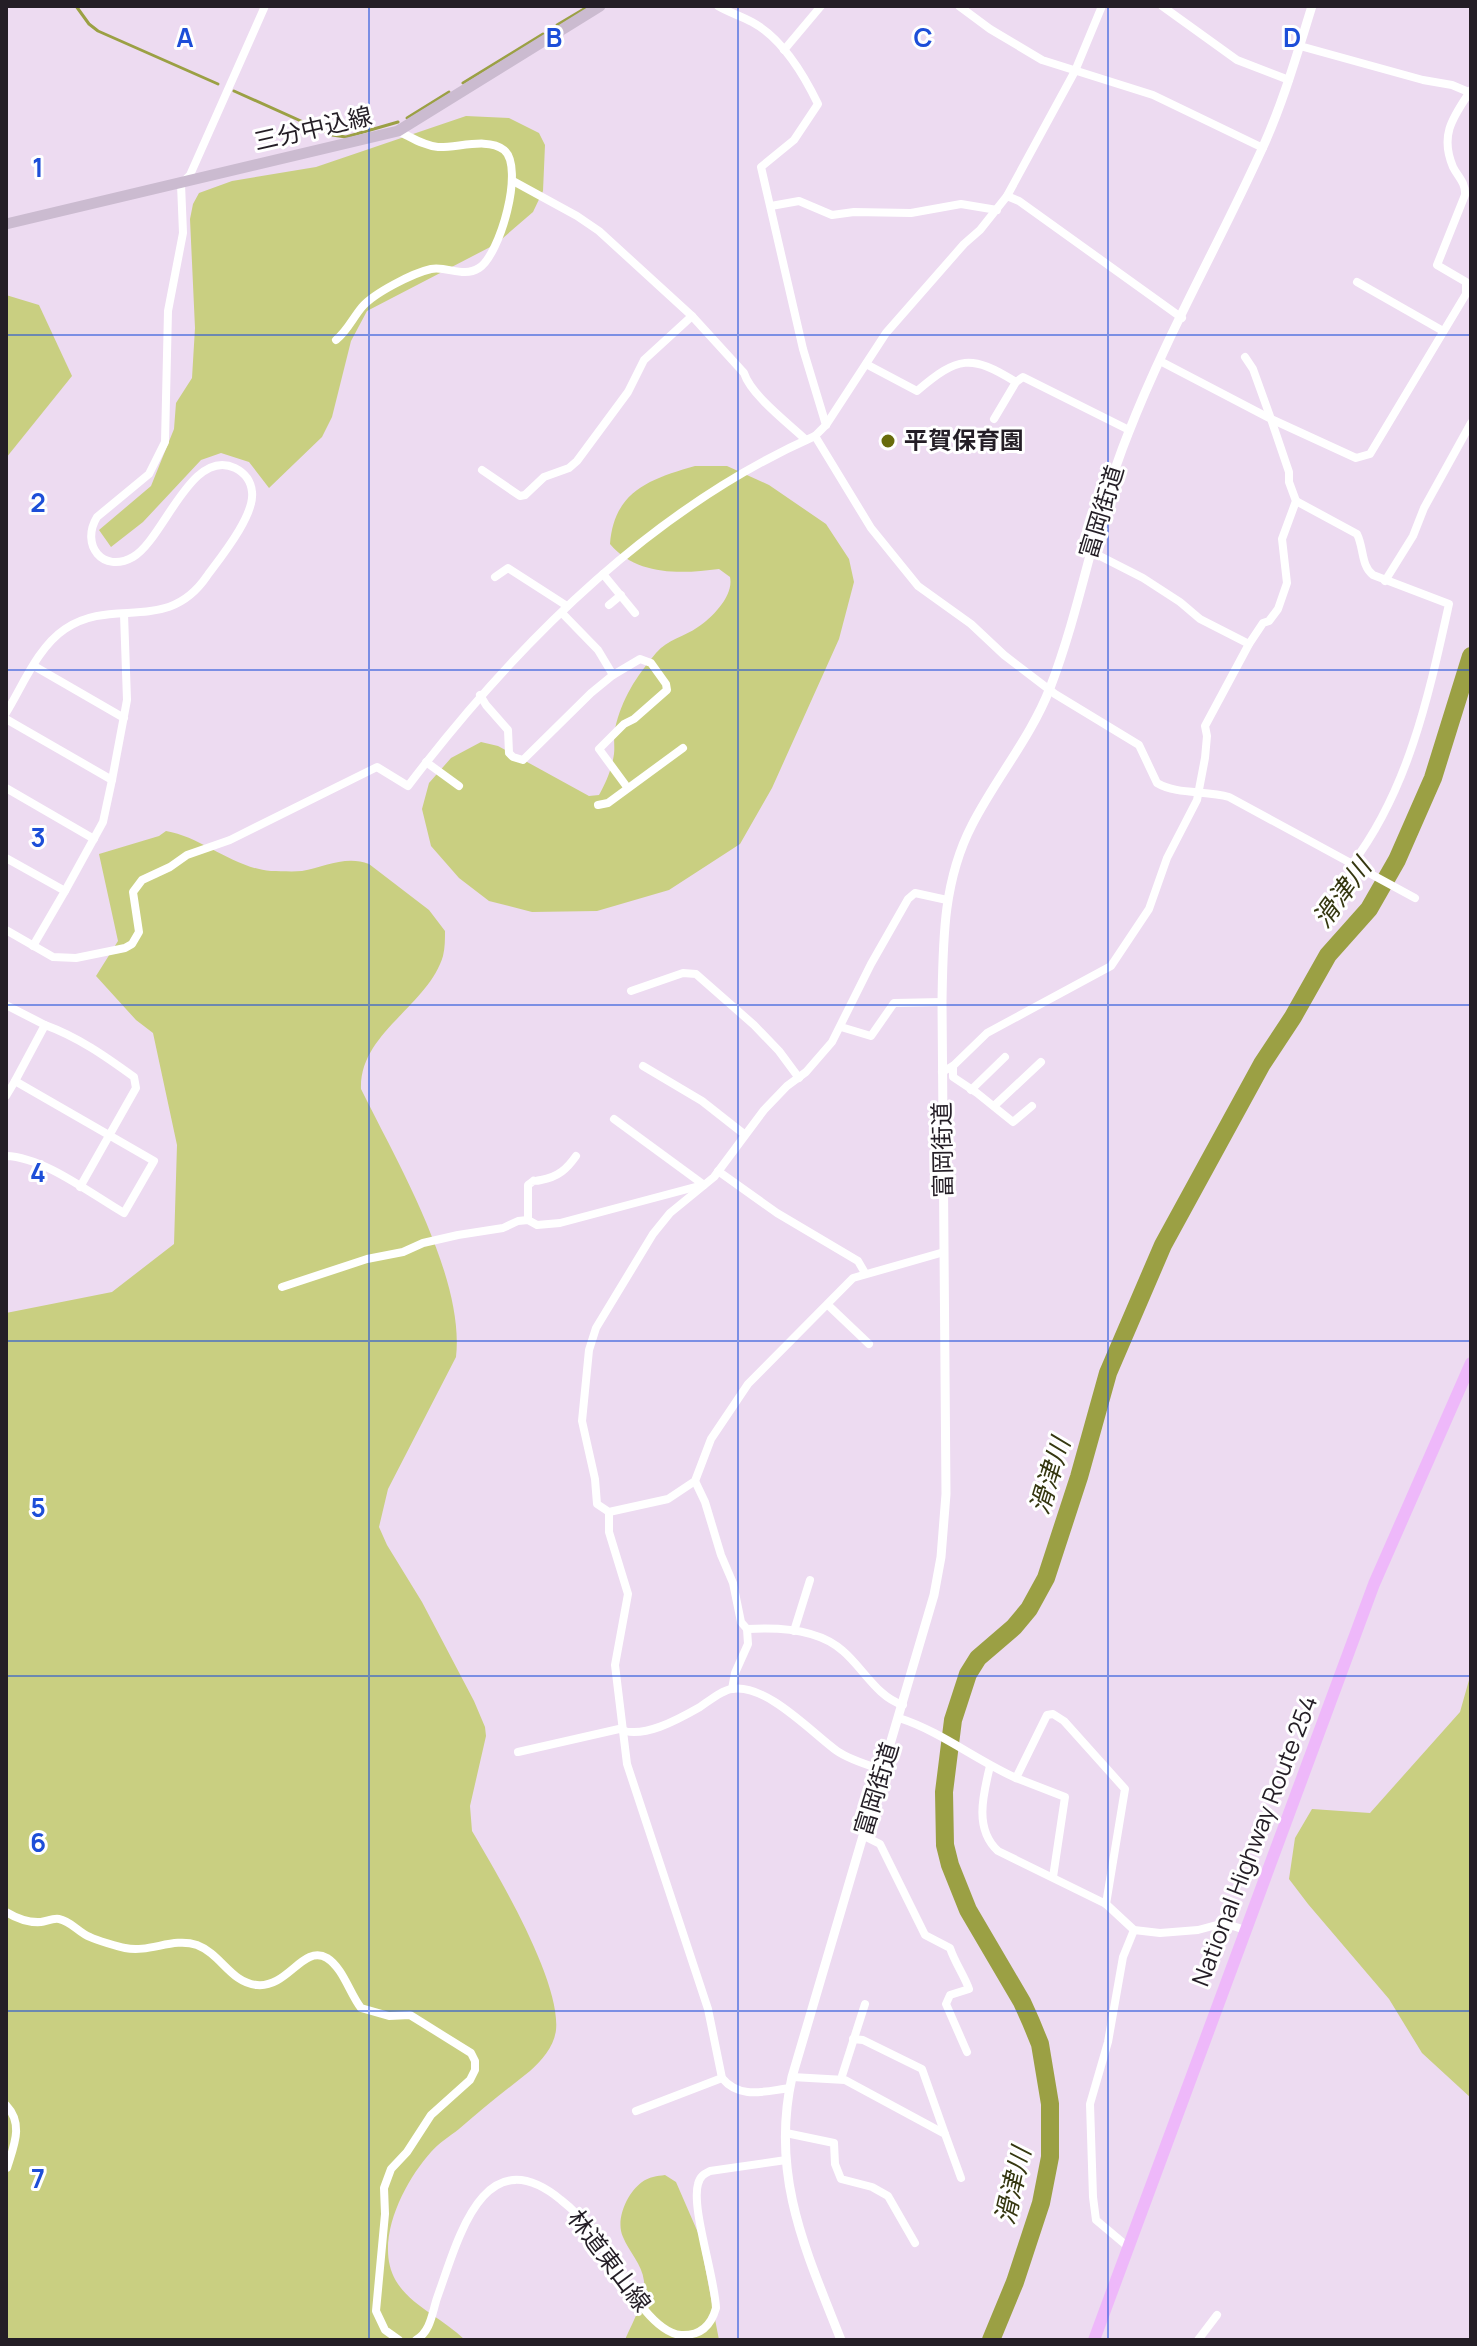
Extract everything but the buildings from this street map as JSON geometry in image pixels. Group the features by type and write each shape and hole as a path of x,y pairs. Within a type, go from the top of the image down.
{"highway":[{"name":"National Highway Route 254","path":"1094,2340 1374,1584 1471,1363"}],"main road":[{"name":"三分中込線","path":"6,224 398,131 600,6"}],"street":[{"path":"6,713 49,643 65,629 90,617 160,610 187,598 204,581 233,539 253,498 248,479 241,472 223,464 214,465 196,478 145,545 132,557 112,562 98,555 90,542 97,517 149,474 165,442 168,311 183,233 181,184 190,175 265,6"},
{"path":"718,6 753,22 784,50 807,82 818,104 794,140 761,167 803,349 826,425"},
{"path":"784,50 821,6"},
{"path":"959,6 1027,52 1075,71 1144,91 1263,148"},
{"path":"6,930 53,957 68,959 125,948 132,944 139,932 132,898 136,885 142,880 187,855 230,840 377,767 408,786 480,695 603,574 717,488 811,438 826,425 886,333 1007,196 1035,139 1075,71 1102,6"},
{"path":"1162,6 1237,60 1289,80"},
{"name":"富岡街道","path":"841,2340 800,2236 791,2201 786,2133 792,2077 934,1595 944,1526 942,1002 947,900 955,865 972,825 1034,722 1049,689 1109,486 1129,430 1263,148 1312,6"},
{"path":"1160,361 1271,419 1356,458 1366,457 1466,294 1467,287 1462,279 1437,265 1466,188 1452,163 1448,132 1454,114 1471,92 1300,46"},
{"path":"336,340 348,330 368,300 405,280 433,268 466,272 478,269 487,261 500,234 513,181 510,156 498,146 439,147 398,131"},
{"path":"513,181 599,231 692,316 764,399 811,438 871,528 918,586 986,636 1004,655 1049,689 1139,745 1153,779 1161,786 1220,795 1240,803 1414,897"},
{"path":"1007,196 1019,201 1182,318"},
{"path":"771,206 799,201 832,215 854,212 911,213 961,204 997,210"},
{"path":"1357,282 1443,331"},
{"path":"482,470 520,496 544,477 569,468 628,392 644,360 692,316"},
{"path":"942,1072 953,1066 987,1033 1111,966 1149,909 1167,858 1190,818 1199,791 1206,747 1205,726 1249,644 1263,623 1269,621 1278,609 1287,583 1282,539 1296,501 1271,419 1253,369 1245,357"},
{"path":"866,364 917,391 958,364 983,363 1016,382"},
{"path":"994,419 1016,382 1023,377 1129,430"},
{"path":"1385,581 1413,536 1424,508 1471,423"},
{"path":"1296,501 1357,534 1368,572 1449,604 1414,742 1392,797 1354,865"},
{"path":"1090,551 1143,578 1200,619 1249,644"},
{"path":"495,577 508,568 564,609 598,650 613,675"},
{"path":"603,574 635,613"},
{"path":"609,605 621,595"},
{"path":"33,946 103,822 127,700 124,614"},
{"path":"480,695 508,730 509,753 523,760 613,675 645,659 666,684 667,690 624,724 599,749 627,787"},
{"path":"34,666 124,718"},
{"path":"6,719 112,780"},
{"path":"598,805 608,803 683,748"},
{"path":"426,762 459,786"},
{"path":"6,788 94,839"},
{"path":"6,858 65,891"},
{"path":"944,1252 853,1278 748,1384 717,1428 695,1481 668,1499 609,1512 597,1504 592,1462 583,1432 586,1370 592,1338 619,1287 670,1213 718,1171 775,1098 799,1078 832,1042 908,899 915,893 947,900"},
{"path":"631,991 683,973 696,974 754,1025 799,1078"},
{"path":"841,1027 871,1036 894,1003 942,1002"},
{"path":"6,1005 97,1050 134,1077 136,1088 80,1187"},
{"path":"6,1096 45,1025"},
{"path":"971,1090 1005,1057"},
{"path":"994,1106 1041,1062"},
{"path":"643,1066 702,1101 744,1134"},
{"path":"953,1066 953,1077 1013,1122 1032,1106"},
{"path":"6,1156 37,1163 124,1213 154,1161 15,1081"},
{"path":"614,1119 704,1185"},
{"path":"528,1220 528,1185 564,1173 576,1156"},
{"path":"718,1171 777,1213 858,1261 865,1273"},
{"path":"282,1287 367,1259 403,1252 423,1243 503,1228 518,1221 528,1220 537,1225 560,1223 704,1185"},
{"path":"828,1305 869,1344"},
{"path":"695,1481 733,1583 741,1622 747,1629 748,1644 735,1673 732,1689"},
{"path":"609,1512 609,1532 628,1594 615,1665 627,1764 708,2009 722,2078 742,2093 790,2088"},
{"path":"794,1631 810,1580"},
{"path":"747,1629 794,1631 819,1637 842,1649 875,1686 894,1702 903,1705"},
{"path":"518,1752 619,1729 631,1733 653,1727 732,1689 749,1690 785,1707 839,1753 883,1770"},
{"path":"1016,1778 1041,1724 1047,1715 1053,1714 1064,1721 1125,1789 1106,1904"},
{"path":"899,1718 916,1724 988,1765 1065,1797 1053,1877"},
{"path":"988,1765 982,1820 990,1844 1006,1856 1106,1904 1134,1930 1160,1933 1198,1930 1224,1923 1245,1930"},
{"path":"864,1836 880,1844 925,1935 950,1948 958,1971 968,1984 969,1989 950,1995 946,2004 967,2052"},
{"path":"6,1912 29,1921 57,1918 90,1937 125,1948 153,1947 172,1942 198,1946 210,1952 237,1977 253,1985 274,1984 302,1960 315,1956 326,1958 336,1967 361,2008 389,2016 410,2015 471,2053 475,2070 470,2080 424,2123 407,2152 391,2169 384,2188 385,2214 376,2311 385,2330 399,2340"},
{"path":"1127,2246 1096,2220 1089,2114 1117,2001 1123,1957 1134,1930"},
{"path":"841,2079 865,2004"},
{"path":"853,2039 863,2040 922,2069 961,2178"},
{"path":"792,2077 841,2079 945,2134"},
{"path":"636,2111 722,2078"},
{"path":"6,2105 15,2115 17,2127 7,2168"},
{"path":"786,2133 834,2143 835,2164 841,2179 872,2187 888,2196 915,2243"},
{"name":"林道東山線","path":"416,2340 428,2328 449,2266 479,2202 492,2187 515,2178 529,2181 555,2195 584,2221 660,2326 675,2334 698,2333 710,2323 716,2308 697,2200 698,2182 702,2175 710,2171 786,2160"},
{"path":"1198,2340 1217,2315"}],"green space":[{"path":"466,116 509,118 539,133 545,145 543,191 533,212 496,244 367,311 351,341 332,417 322,437 269,488 249,462 221,453 201,460 143,522 111,547 99,530 151,486 174,429 176,403 192,378 195,328 190,219 199,193 232,181 316,167"},
{"path":"6,295 39,305 72,376 6,458"},
{"path":"695,466 727,466 769,485 826,524 849,559 854,582 839,639 772,788 740,844 669,890 597,911 532,912 489,901 459,878 431,846 422,809 429,783 451,758 481,742 498,746 589,796 599,795 612,765 618,718 636,679 661,648 710,618 729,591 730,577 719,569 675,572 646,567 633,562 610,544 613,526 627,499 649,482"},
{"path":"166,831 192,839 257,869 302,871 343,861 369,864 429,910 445,931 443,956 435,974 382,1035 363,1069 361,1089 425,1220 450,1291 456,1325 456,1357 388,1489 379,1527 422,1602 485,1727 486,1736 470,1806 472,1831 511,1900 538,1957 549,1984 556,2030 550,2048 534,2067 431,2152 411,2179 395,2213 388,2249 396,2281 410,2298 465,2340 6,2340 6,1313 112,1292 174,1244 177,1145 153,1033 136,1020 96,976 118,941 99,854 159,836"},
{"path":"1471,1673 1471,2098 1422,2053 1389,1999 1289,1879 1295,1838 1312,1809 1370,1813 1460,1712"},
{"path":"665,2175 676,2182 699,2235 719,2340 625,2340 641,2304 644,2281 641,2269 623,2237 620,2223 627,2200 637,2187 647,2179"}],"waterway":[{"path":"76,6 98,31 218,84"},
{"path":"557,25 589,6"},
{"path":"463,83 543,34"},
{"path":"234,91 332,135 346,137 398,122"},
{"path":"407,118 449,92"},
{"name":"滑津川","path":"991,2340 1015,2282 1041,2203 1050,2157 1050,2104 1040,2044 1031,2022 968,1910 950,1865 945,1845 944,1792 953,1720 968,1674 978,1658 1014,1627 1029,1609 1046,1578 1108,1373 1163,1245 1262,1064 1328,955 1369,909 1397,860 1433,778 1471,656"}],"place":[{"name":"平賀保育園","path":"888,441"}]}
